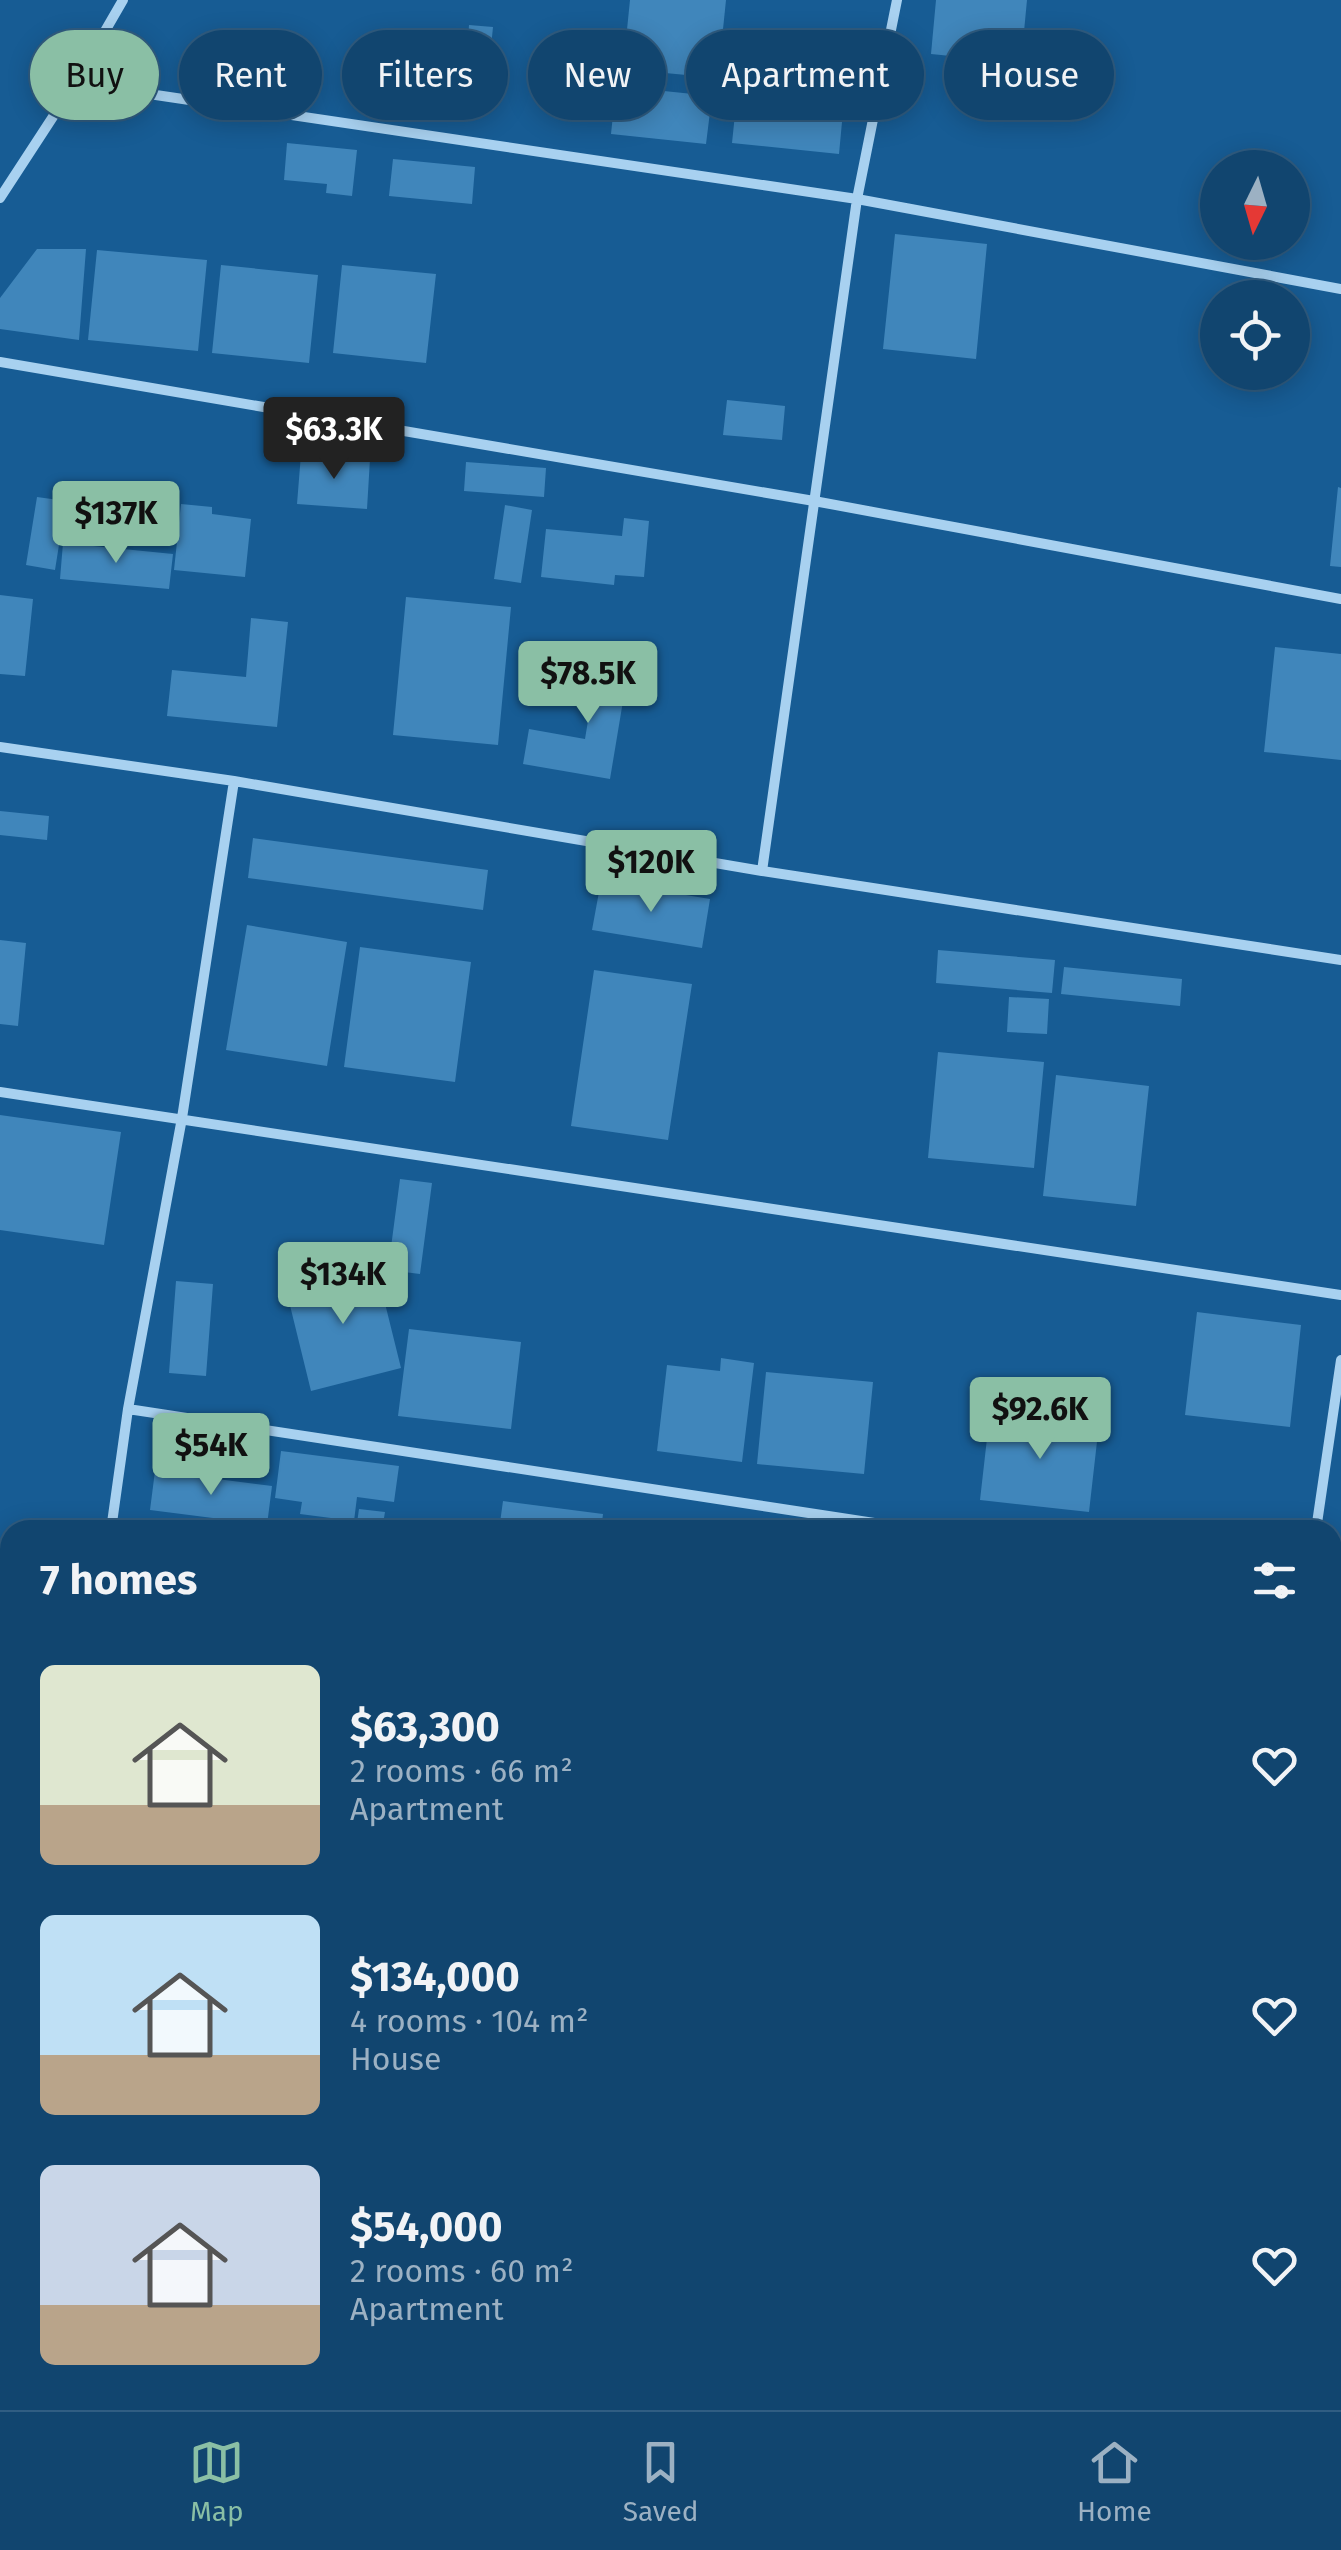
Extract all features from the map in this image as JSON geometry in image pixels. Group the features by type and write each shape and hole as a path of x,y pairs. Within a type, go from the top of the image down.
{"street":[{"path":"106,30 123,0"},
{"path":"762,871 858,199 898,0"},
{"path":"159,95 858,199 1341,289"},
{"path":"0,198 51,120"},
{"path":"0,362 814,501 1341,599"},
{"path":"0,746 234,781 762,871 1341,960"},
{"path":"112,1520 128,1409 182,1118 234,781"},
{"path":"0,1092 1341,1295"},
{"path":"1317,1520 1341,1360"},
{"path":"128,1409 855,1520"}],"building":[{"path":"630,0 726,0 723,30 686,30 686,75 666,73 666,30 627,30"},
{"path":"936,0 1027,0 1024,30 944,30 944,55 931,54"},
{"path":"469,25 493,27 493,30 469,30"},
{"path":"666,91 686,93 686,120 709,120 706,144 611,134 612,120 666,120"},
{"path":"734,120 842,120 839,154 732,143"},
{"path":"287,143 357,150 352,196 326,193 327,184 284,180"},
{"path":"393,159 475,167 472,204 389,196"},
{"path":"895,234 987,244 976,359 883,349"},
{"path":"37,249 86,249 79,340 0,329 0,298"},
{"path":"97,250 207,260 198,351 88,340"},
{"path":"221,265 318,275 309,363 212,353"},
{"path":"342,265 436,274 426,363 333,353"},
{"path":"727,400 785,406 782,440 723,435"},
{"path":"301,454 370,459 367,509 297,504"},
{"path":"466,462 546,468 544,497 464,491"},
{"path":"1338,487 1341,488 1341,567 1330,566"},
{"path":"37,497 66,501 55,570 26,565"},
{"path":"181,504 212,507 212,514 251,519 245,577 174,570"},
{"path":"505,505 532,510 521,583 494,579"},
{"path":"624,518 649,521 644,577 615,575 614,585 541,577 546,529 622,536"},
{"path":"63,543 173,554 169,589 60,579"},
{"path":"0,595 33,599 25,676 0,674"},
{"path":"406,597 511,607 498,745 393,735"},
{"path":"251,618 288,622 277,727 167,716 172,670 246,677"},
{"path":"1275,647 1341,654 1341,760 1264,752"},
{"path":"600,648 631,653 610,779 523,764 529,729 585,739"},
{"path":"0,811 49,816 47,840 0,835"},
{"path":"253,838 488,870 483,910 248,878"},
{"path":"601,881 710,899 702,948 592,930"},
{"path":"247,925 347,942 327,1066 226,1050"},
{"path":"0,940 26,943 18,1026 0,1024"},
{"path":"360,947 471,962 455,1082 344,1067"},
{"path":"938,950 1055,960 1052,993 936,983"},
{"path":"1064,967 1182,979 1180,1006 1061,994"},
{"path":"594,970 692,984 668,1140 571,1126"},
{"path":"1009,997 1049,999 1047,1034 1007,1032"},
{"path":"938,1052 1044,1062 1034,1168 928,1158"},
{"path":"1056,1075 1149,1086 1136,1206 1043,1196"},
{"path":"0,1115 121,1132 104,1245 0,1230"},
{"path":"400,1179 432,1183 420,1274 388,1270"},
{"path":"375,1263 401,1368 311,1391 285,1285"},
{"path":"176,1281 213,1284 206,1376 169,1373"},
{"path":"1197,1312 1301,1325 1290,1427 1185,1415"},
{"path":"409,1329 521,1342 511,1429 398,1416"},
{"path":"721,1358 754,1363 742,1462 657,1451 667,1365 720,1371"},
{"path":"766,1372 873,1382 864,1474 757,1464"},
{"path":"990,1412 1099,1424 1089,1512 980,1500"},
{"path":"281,1451 399,1466 394,1502 357,1497 354,1520 300,1514 302,1502 275,1498"},
{"path":"155,1471 272,1486 268,1520 228,1520 150,1510"},
{"path":"503,1501 603,1514 602,1520 500,1520"},
{"path":"359,1509 385,1512 384,1520 357,1520"}]}
